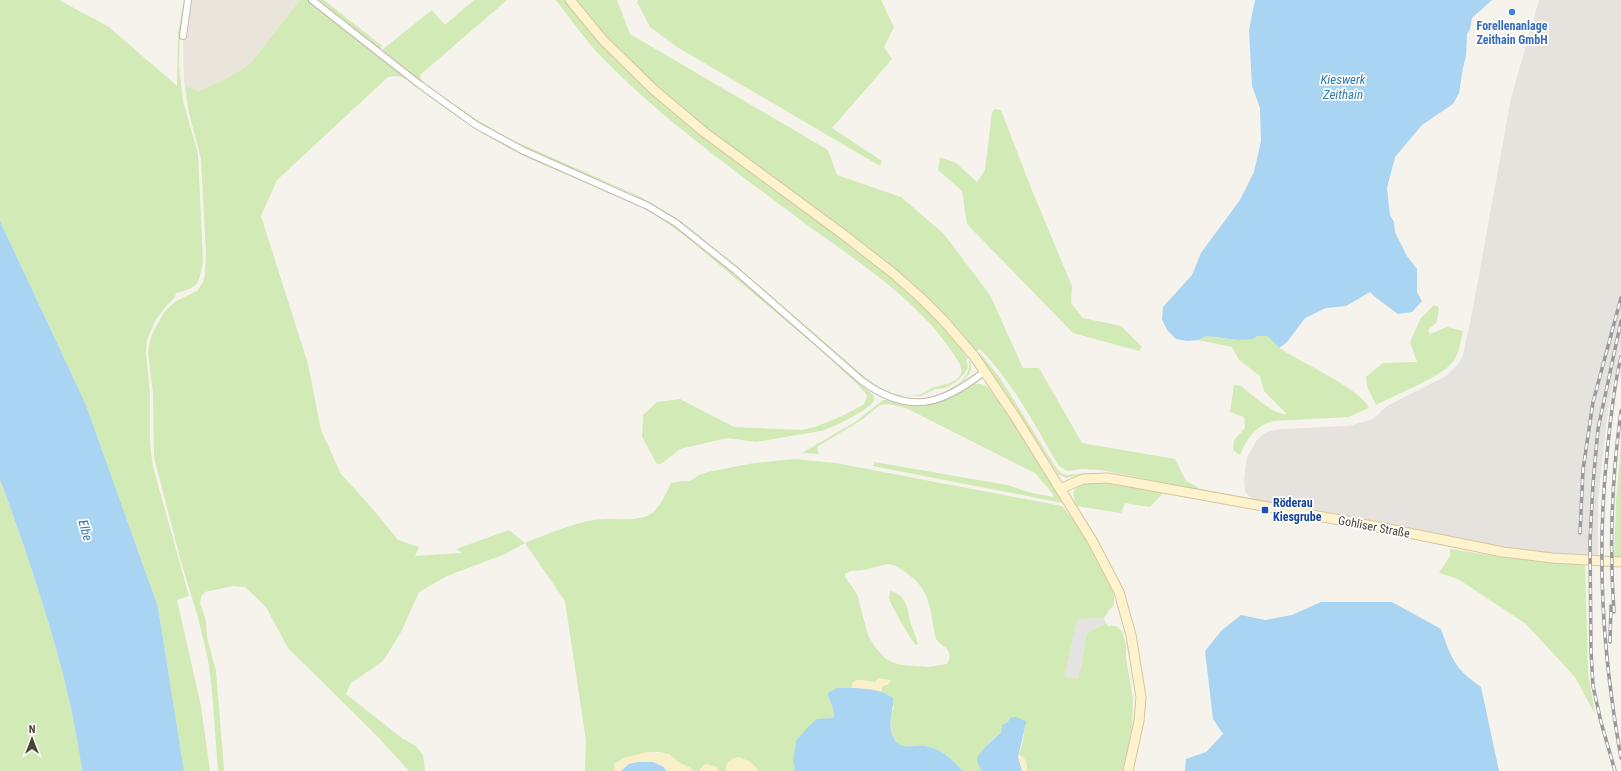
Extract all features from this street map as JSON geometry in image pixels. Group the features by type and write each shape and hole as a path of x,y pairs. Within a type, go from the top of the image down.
{"main road":[{"path":"570,0 603,40 675,108 738,157 869,253 905,283 944,321 974,356 1016,418 1096,547 1119,592 1136,661 1141,697 1139,721 1128,771"},
{"name":"Gohliser Straße","path":"1060,489 1083,479 1108,478 1384,528 1503,552 1552,558 1621,562"}],"street":[{"path":"183,36 188,0"},
{"path":"312,0 419,84 476,125 524,151 648,206 676,223 735,270 862,381 882,394 890,398 911,403 928,402 952,393 984,371"}],"shaded area":[{"path":"190,0 300,0 250,64 240,72 220,83 198,91 185,86 184,82 183,40"},
{"path":"1539,0 1621,0 1621,349 1612,388 1606,425 1598,502 1598,556 1561,555 1512,550 1422,531 1255,501 1245,492 1244,479 1247,457 1257,440 1262,435 1270,431 1283,429 1349,426 1373,419 1387,406 1446,376 1459,363 1463,355 1473,308 1511,98"},
{"path":"1104,618 1106,623 1087,633 1078,679 1064,677 1077,619"}],"green space":[{"path":"0,0 59,0 109,27 177,86 178,32 184,0 187,0 180,33 179,66 183,101 198,154 203,261 197,283 189,289 176,293 175,297 155,321 147,340 146,353 150,394 150,444 153,467 189,596 177,600 201,706 210,771 184,771 158,607 86,405 0,221"},
{"path":"300,0 307,0 418,87 475,127 522,153 646,208 674,225 733,272 874,396 873,402 864,410 841,423 821,431 756,442 727,438 680,449 661,464 657,464 642,437 643,415 657,402 680,399 734,427 801,430 815,427 840,417 863,405 867,395 818,348 690,240 663,220 630,201 520,154 461,119 406,79 397,76 388,77 277,180 261,216 308,364 321,430 341,474 398,540 419,547 415,556 462,553 456,549 509,530 525,543 505,554 447,576 419,592 401,632 383,661 351,683 346,694 403,739 416,746 423,755 425,771 409,771 378,737 288,648 266,607 245,587 232,586 205,592 201,597 200,603 206,621 207,637 216,671 224,771 218,771 212,690 208,659 154,457 153,394 148,353 153,332 165,311 176,301 197,291 203,282 205,275 206,252 201,159 189,113 185,86 198,91 212,86 250,64"},
{"path":"317,0 324,0 382,46 380,50"},
{"path":"474,0 507,0 420,75 421,80 442,96 479,121 510,139 639,196 678,219 738,267 866,378 884,390 896,394 918,395 932,388 953,382 957,379 961,370 960,364 933,327 918,311 885,282 717,157 641,95 595,50 556,0 566,0 625,66 891,276 940,323 968,358 966,360 968,366 965,373 956,382 945,388 935,389 921,396 901,395 900,397 879,388 865,379 834,353 713,248 663,211 630,193 542,156 506,138 451,104 383,51 383,49 432,10 445,25"},
{"path":"573,0 617,0 630,34 828,150 837,175 901,197 944,234 990,295 1023,368 1039,368 1082,443 1175,459 1186,481 1196,486 1200,490 1101,470 1082,469 1067,471 1059,466 1013,390 980,349 975,352 939,311 677,106 606,38"},
{"path":"638,0 881,0 894,27 884,47 892,59 832,128 882,161 880,166 677,47 650,27 637,2"},
{"path":"995,109 1001,110 1031,188 1072,286 1071,303 1083,318 1121,326 1142,347 1139,351 1073,333 967,224 962,191 938,170 940,157 956,163 977,182 985,170 992,112"},
{"path":"1434,305 1439,307 1437,322 1428,330 1430,334 1447,327 1463,331 1455,359 1446,369 1416,386 1376,405 1367,386 1366,377 1383,363 1417,362 1410,342 1421,318"},
{"path":"1206,336 1238,340 1257,336 1267,336 1281,349 1343,384 1364,401 1369,408 1348,417 1273,421 1267,423 1252,434 1240,455 1233,450 1234,440 1245,428 1244,417 1230,412 1234,385 1241,386 1276,412 1287,414 1264,391 1260,376 1239,360 1232,347 1198,340"},
{"path":"980,353 1000,378 1057,469 1062,474 1089,473 1109,475 1089,474 1066,478 1058,474 1005,392 978,355"},
{"path":"969,361 971,366 968,376 960,384 946,392 966,376"},
{"path":"975,384 982,384 989,388 1011,419 1063,503 873,466 874,462 1007,485 1032,493 1054,497 1035,473 906,408 888,404 880,405 863,419 817,447 819,454 802,453 855,422 883,400 890,400 910,406 928,405 944,400"},
{"path":"1621,442 1621,558 1614,558 1616,502"},
{"path":"795,459 836,463 1062,506 1092,549 1107,576 1114,596 1114,605 1104,618 1077,619 1078,679 1087,633 1106,623 1108,626 1116,626 1122,631 1126,644 1126,658 1133,699 1132,733 1122,771 1027,771 1026,761 1019,755 1026,721 1008,722 1002,725 1001,733 990,742 978,762 981,771 963,771 949,758 933,748 899,745 893,735 891,724 894,707 889,695 881,693 882,686 889,684 878,678 876,682 861,680 855,681 852,683 852,688 837,688 829,699 833,708 833,718 796,741 793,760 795,771 758,771 758,769 726,767 726,771 718,771 717,767 700,768 700,771 693,771 669,755 660,752 653,752 633,757 614,768 615,771 585,771 586,741 565,601 525,543 576,524 601,519 636,519 649,515 656,510 671,483 690,481 699,475 708,472 754,463","holes":["887,564 896,566 904,571 917,581 922,588 929,604 936,639 947,649 950,655 947,664 929,667 894,663 885,658 875,647 868,635 857,594 845,577 845,574 850,571 864,570"]},
{"path":"0,480 29,561 58,656 70,702 82,771 0,771"},
{"path":"1108,482 1163,493 1150,507 1125,503 1121,513 1076,506 1073,493 1079,486 1088,483"},
{"path":"1450,549 1508,558 1585,564 1588,672 1595,714 1575,677 1526,624 1458,579 1439,573 1450,556"},
{"path":"890,591 901,596 904,600 918,644 916,645 893,607 889,598"}],"sand":[{"path":"878,678 891,680 889,684 882,686 881,693 852,688 852,683 855,681 861,680 876,682"},
{"path":"648,752 669,754 681,764 690,767 693,771 666,771 664,767 653,762 626,766 621,771 615,771 614,764 623,758"},
{"path":"1019,755 1026,761 1027,771 1022,771"},
{"path":"739,757 753,764 758,771 726,771 726,765 729,761 733,758"},
{"path":"707,764 717,767 718,771 700,771 703,765"}],"water":[{"name":"Kieswerk Zeithain","path":"1255,0 1492,0 1472,18 1470,29 1467,34 1466,56 1459,93 1453,104 1422,125 1395,157 1387,188 1390,215 1394,222 1395,232 1407,256 1417,269 1417,292 1422,301 1412,312 1398,314 1370,292 1346,306 1326,308 1305,318 1287,342 1279,348 1267,336 1257,336 1253,339 1238,340 1206,336 1198,340 1187,341 1176,339 1168,331 1162,320 1163,307 1192,275 1201,253 1240,200 1254,172 1261,141 1260,108 1252,86 1249,30"},
{"name":"Elbe","path":"0,221 86,405 158,607 184,771 82,771 70,702 58,656 29,561 0,480"},
{"path":"1321,602 1392,602 1441,629 1455,662 1472,681 1481,687 1499,771 1185,771 1186,759 1206,752 1223,734 1213,719 1205,651 1222,630 1241,615 1265,620 1292,615"},
{"path":"837,688 858,688 874,690 887,694 893,698 891,729 894,738 898,743 902,746 926,746 937,750 949,758 963,771 795,771 793,760 796,741 817,719 833,718 834,711 828,693"},
{"path":"1015,717 1026,721 1018,757 1022,771 981,771 977,760 978,756 995,737 1001,733 1002,725 1008,722 1010,718"},
{"path":"638,762 653,762 664,767 666,771 621,771 629,764"}],"railway":[{"path":"1580,533 1583,470 1593,402 1621,298"},
{"path":"1615,771 1601,722 1593,686 1591,651 1590,541 1598,429 1621,321"},
{"path":"1621,357 1615,389 1608,444 1602,524 1605,640 1614,718 1621,758"},
{"path":"1614,612 1612,587 1612,512 1615,461 1621,411"},
{"path":"1610,642 1611,606"}],"place":[{"name":"Forellenanlage Zeithain GmbH","path":"1512,12"},
{"name":"Röderau Kiesgrube","path":"1265,510"}]}
